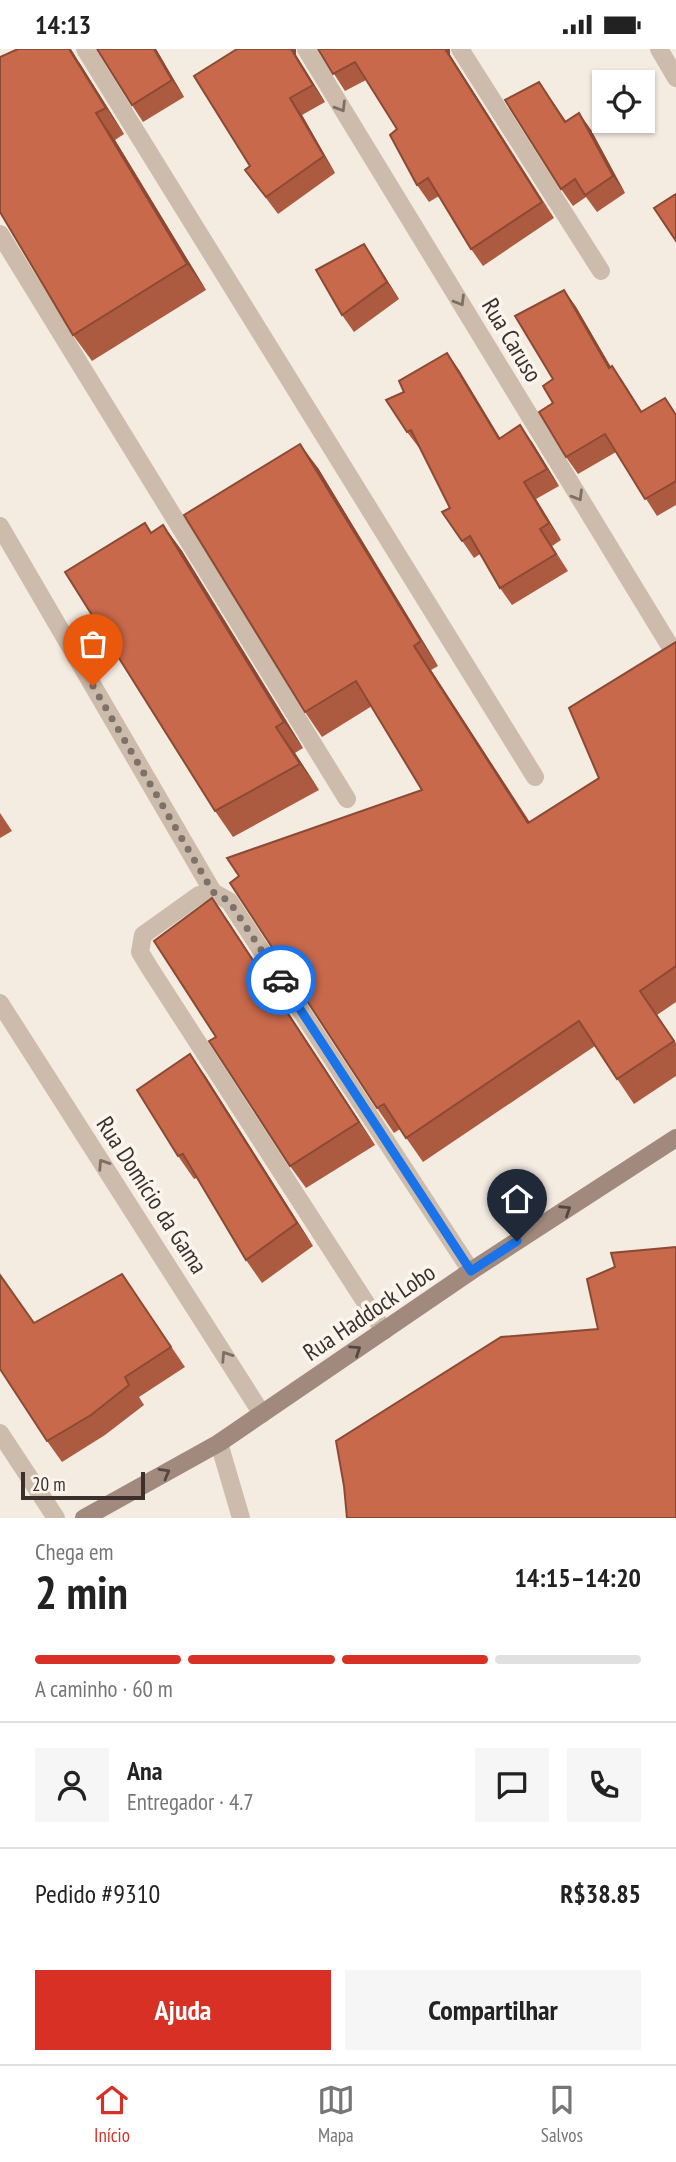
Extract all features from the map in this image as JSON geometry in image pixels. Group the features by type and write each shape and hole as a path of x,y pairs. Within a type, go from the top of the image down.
{"main road":[{"name":"Rua Haddock Lobo","path":"84,1518 219,1443 471,1271 676,1138"}],"street":[{"path":"85,49 535,777"},
{"name":"Rua Caruso","path":"306,49 676,656"},
{"path":"460,49 601,271"},
{"path":"659,49 676,78"},
{"path":"0,234 347,799"},
{"path":"0,526 213,892 229,901 471,1271"},
{"path":"213,892 199,895 143,935 140,951 384,1331"},
{"name":"Rua Domício da Gama","path":"0,1003 262,1413"},
{"path":"0,1433 56,1518"},
{"path":"219,1443 241,1518"}],"building":[{"path":"18,49 69,49 106,108 96,113 187,264 73,335 0,212 0,57"},
{"path":"97,49 154,49 172,80 132,105"},
{"path":"237,49 291,49 313,85 290,98 324,156 266,197 245,170 250,166 194,76"},
{"path":"318,49 445,49 542,202 471,249 428,178 417,185 390,135 397,129 355,62 333,74"},
{"path":"539,82 565,122 579,113 613,176 585,195 575,179 561,189 505,100"},
{"path":"676,194 676,241 654,208"},
{"path":"364,244 387,282 342,315 316,270"},
{"path":"564,290 609,368 612,366 641,412 665,398 676,415 676,481 645,499 605,434 566,457 539,412 553,403 543,386 553,379 515,316"},
{"path":"447,353 499,439 520,425 547,469 524,482 549,523 540,529 556,554 500,588 470,536 462,541 442,512 450,508 411,430 407,432 386,400 404,392 399,381"},
{"path":"300,444 421,641 414,646 528,823 599,778 569,708 676,642 676,966 640,991 674,1041 617,1079 579,1021 406,1138 384,1104 377,1108 230,883 239,876 227,858 422,790 356,681 305,712 184,515"},
{"path":"145,523 151,533 163,525 284,722 276,727 300,764 215,811 65,572"},
{"path":"212,898 359,1122 290,1166 209,1041 216,1037 154,941"},
{"path":"190,1054 297,1223 246,1260 183,1154 178,1156 137,1090"},
{"path":"676,1247 676,1518 347,1518 336,1441 501,1337 598,1329 587,1279 615,1267 611,1253"},
{"path":"122,1274 171,1347 125,1377 129,1385 91,1415 47,1441 0,1369 0,1275 34,1323"}],"way so far":[{"path":"93,686 213,892 229,901 281,980"}],"route":[{"path":"281,980 471,1271 517,1241"}]}
